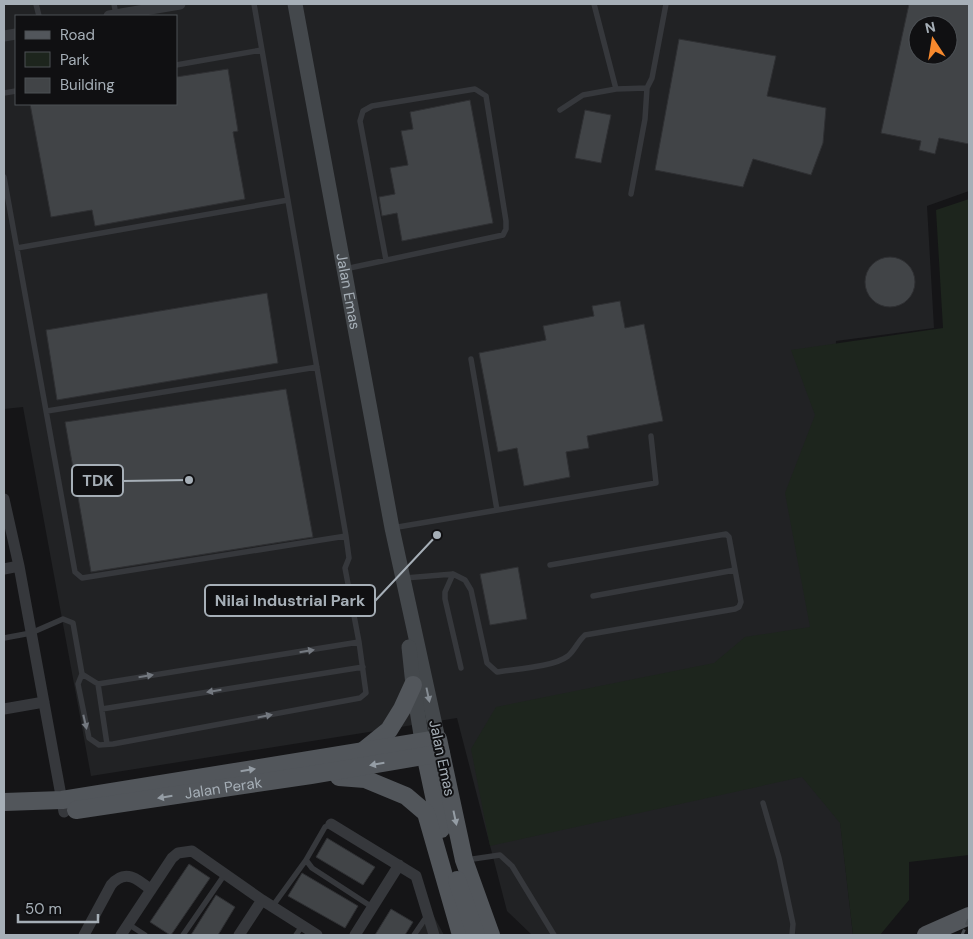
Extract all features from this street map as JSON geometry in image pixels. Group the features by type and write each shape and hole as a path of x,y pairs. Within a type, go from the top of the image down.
{"main road":[{"name":"Jalan Emas","path":"295,4 432,747 440,826 476,935"},
{"name":"Jalan Emas","path":"402,579 413,685 464,860 491,935"},
{"path":"362,751 389,730 402,709 413,685"},
{"name":"Jalan Perak","path":"4,802 63,806 362,751 432,747"},
{"name":"Jalan Perak","path":"4,814 311,775 432,747"},
{"path":"311,775 366,779 406,796 422,808 428,818 461,932"},
{"path":"926,935 969,916"}],"street":[{"path":"113,12 180,4"},
{"path":"4,499 19,566 63,806"},
{"path":"4,569 19,566"},
{"path":"4,709 44,702"},
{"path":"331,824 416,876 434,935"},
{"path":"121,935 172,858 178,853 192,851 272,907 299,931 317,935"},
{"path":"355,935 398,865"},
{"path":"84,935 111,885 117,878 126,876 138,879 151,890"},
{"path":"238,935 262,900"}],"lane":[{"path":"4,638 31,633 63,620 74,623 82,674 78,684 89,738 99,745 360,698 366,694 360,642 345,568 350,558 254,4"},
{"path":"594,4 616,89"},
{"path":"631,194 645,119 647,88 652,78 666,4"},
{"path":"178,65 262,50"},
{"path":"560,110 583,95 616,89 647,88"},
{"path":"344,269 503,235 506,230 506,221 486,96 481,92 475,89 372,106 363,111 360,121 386,260"},
{"path":"4,177 75,572 82,578 346,536"},
{"path":"17,248 288,200"},
{"path":"471,359 496,510"},
{"path":"47,411 317,367"},
{"path":"392,528 656,483 651,436"},
{"path":"402,579 453,574 465,580 471,590 487,663 497,672 558,662 570,655 581,638 586,635 739,607 741,602 729,537 726,534 550,565"},
{"path":"593,596 735,570"},
{"path":"453,574 445,592 445,599 462,668"},
{"path":"82,674 98,684 360,642"},
{"path":"102,709 363,667"},
{"path":"98,684 108,744"},
{"path":"763,803 781,867 793,924 792,935"},
{"path":"272,907 306,860 325,827 331,824"},
{"path":"464,860 500,855 512,866 554,935"},
{"path":"306,860 312,868 372,907"},
{"path":"183,935 225,874"},
{"path":"414,935 427,916"},
{"path":"128,924 145,935"}],"shaded area":[{"path":"4,4 969,4 969,191 927,206 934,328 836,341 822,660 853,935 532,935 507,911 457,718 91,776 23,407 4,409"},
{"path":"431,911 444,935 416,935"}],"green space":[{"path":"969,199 969,855 909,862 909,900 880,935 853,935 840,823 802,777 490,846 471,749 496,707 714,663 745,637 810,627 785,493 815,415 791,350 943,328 936,210"}],"building":[{"path":"909,4 969,4 969,144 939,138 935,154 919,150 921,141 881,133"},
{"path":"679,39 776,56 767,96 826,108 823,143 811,175 753,159 743,187 655,170"},
{"path":"228,69 238,131 233,132 245,199 95,226 92,210 51,217 30,105 178,105 178,77"},
{"path":"470,100 493,223 402,241 397,213 382,216 379,197 395,194 390,168 408,165 401,131 413,129 410,112"},
{"path":"585,110 611,115 601,163 575,158"},
{"path":"885,257 895,257 908,264 915,277 915,287 908,300 895,307 885,307 876,303 869,296 865,287 865,277 869,268 876,261"},
{"path":"267,293 278,363 57,400 46,330"},
{"path":"620,301 625,328 644,324 663,421 587,436 589,448 566,452 570,477 524,486 517,448 498,452 479,353 546,340 543,326 594,316 592,306"},
{"path":"286,389 313,537 91,572 65,422"},
{"path":"518,567 527,619 490,625 480,574"},
{"path":"327,838 375,867 363,885 316,857"},
{"path":"189,864 210,878 170,935 150,922"},
{"path":"302,873 358,906 345,928 288,896"},
{"path":"216,895 235,907 218,935 191,935"},
{"path":"391,909 413,922 405,935 375,935"}],"railway":[{"path":"962,935 969,919"}],"place":[{"name":"TDK","path":"189,480"},
{"name":"Nilai Industrial Park","path":"437,535"}]}
